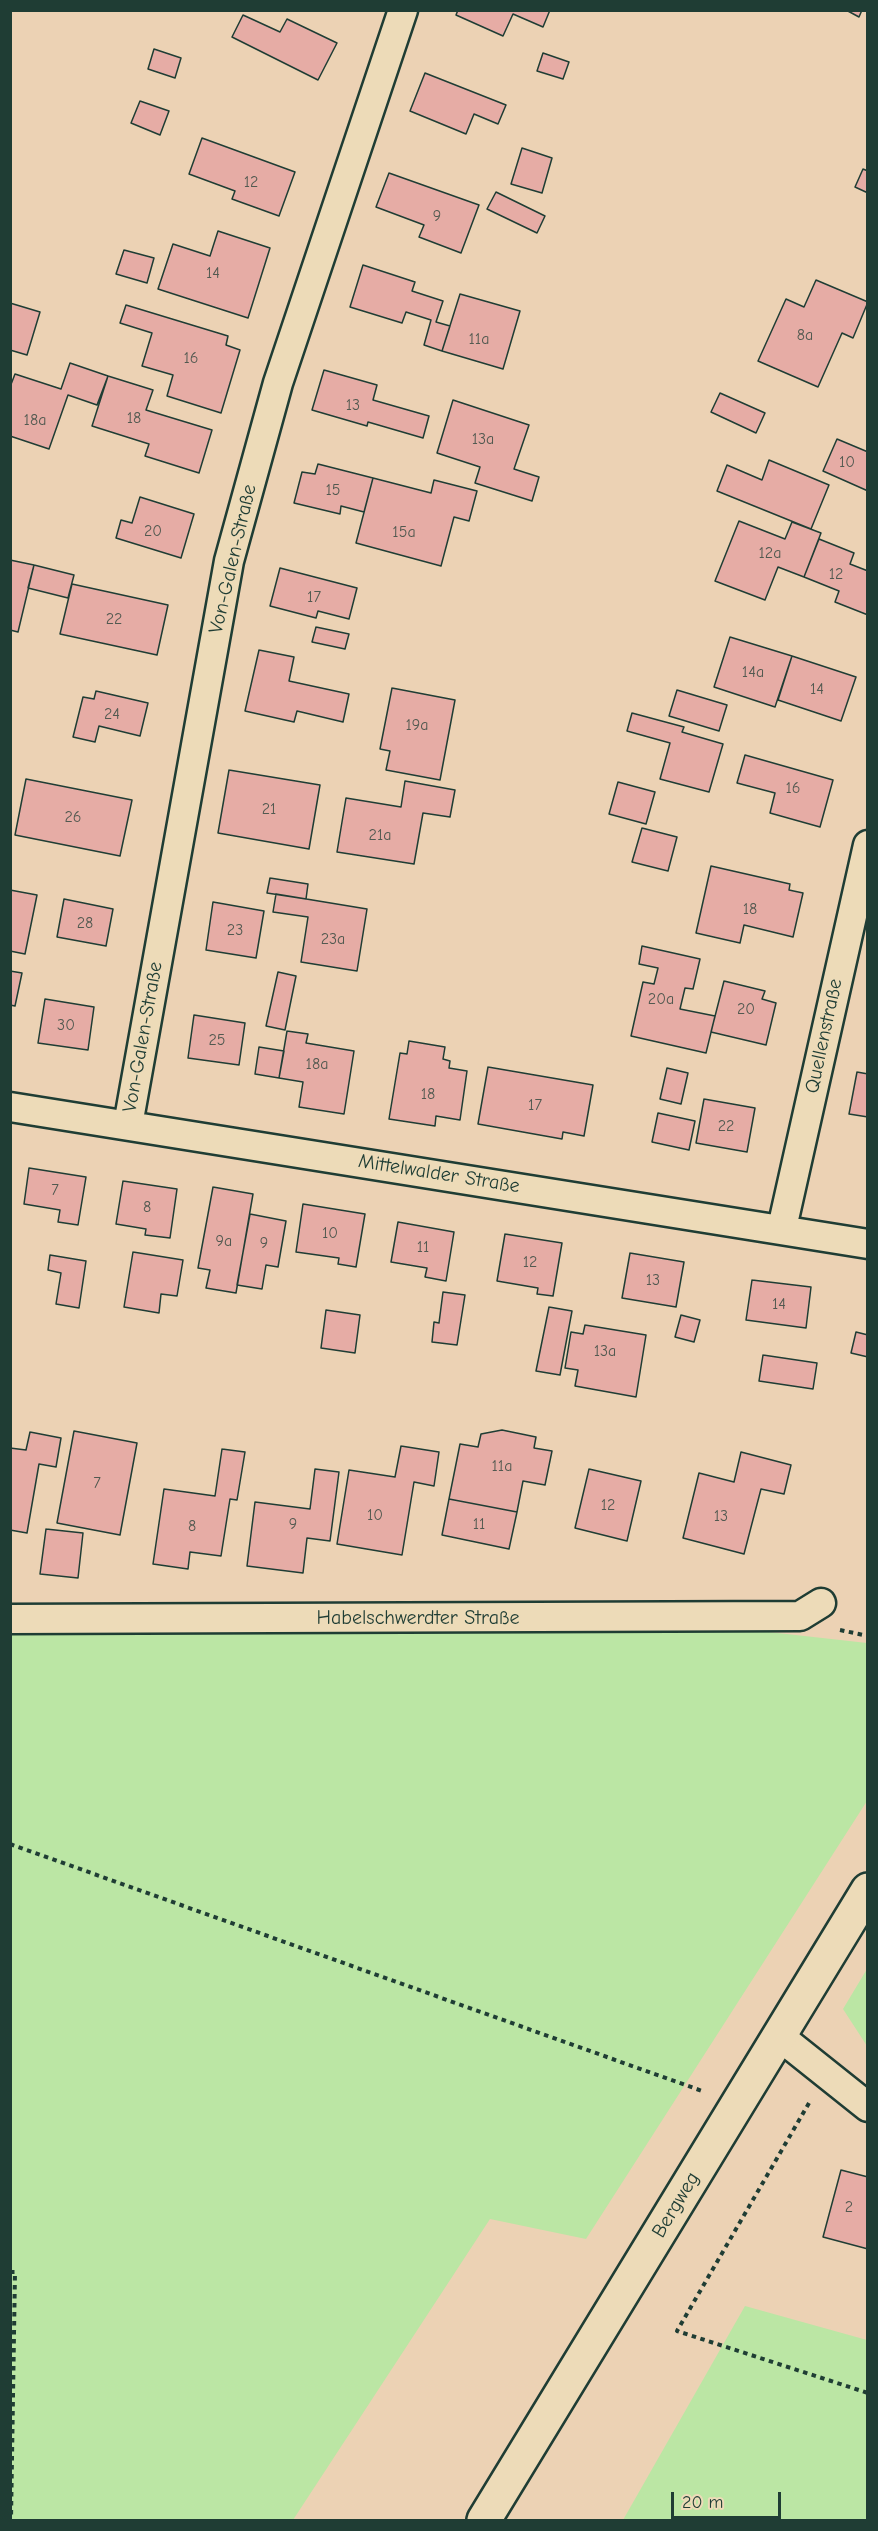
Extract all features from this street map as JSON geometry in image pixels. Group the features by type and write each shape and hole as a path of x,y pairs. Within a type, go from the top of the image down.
{"main road":[{"name":"Bergweg","path":"484,2520 867,1890"}],"street":[{"name":"Von-Galen-Straße","path":"128,1125 229,561 278,383 336,203 403,10"},
{"name":"Quellenstraße","path":"782,1228 867,845"},
{"name":"Mittelwalder Straße","path":"10,1107 782,1228 867,1244"},
{"name":"Habelschwerdter Straße","path":"10,1619 800,1616 821,1603"},
{"path":"779,2036 867,2107"}],"path":[{"path":"10,1844 737,2104"},
{"path":"825,2074 677,2331 867,2393"},
{"path":"10,2272 15,2272 11,2520"}],"green space":[{"path":"733,1628 867,1643 867,1801 586,2239 490,2219 293,2520 11,2520 10,1630"},
{"path":"868,1969 867,2046 843,2009"},
{"path":"745,2306 867,2340 867,2520 623,2520"}],"building":[{"path":"458,10 550,10 543,27 513,14 503,36 456,15"},
{"path":"846,10 862,10 859,17"},
{"path":"243,15 280,32 287,19 337,43 318,80 232,37"},
{"path":"154,49 181,58 175,78 148,69"},
{"path":"543,53 569,62 563,79 537,71"},
{"path":"425,73 506,105 498,124 474,114 466,134 410,111"},
{"path":"140,101 169,111 160,135 131,123"},
{"path":"202,138 295,172 279,216 232,199 235,191 189,174"},
{"path":"522,148 552,158 542,193 511,184"},
{"path":"863,169 868,171 868,193 855,187"},
{"path":"389,173 479,205 461,253 419,237 424,225 376,207"},
{"path":"496,192 545,216 537,233 487,209"},
{"path":"218,231 270,248 248,318 158,289 173,244 210,256"},
{"path":"124,250 154,258 147,283 116,274"},
{"path":"363,265 415,282 412,291 443,301 436,322 450,326 442,351 424,345 431,320 406,312 402,323 350,307"},
{"path":"816,280 868,302 853,338 842,333 818,387 758,361 786,299 804,307"},
{"path":"460,294 520,311 503,369 442,351"},
{"path":"10,303 40,312 27,355 10,350"},
{"path":"126,305 228,336 226,345 240,350 221,413 167,396 173,375 142,366 152,333 120,323"},
{"path":"70,363 108,376 97,405 68,395 49,449 10,436 10,387 15,374 61,389"},
{"path":"324,370 377,385 373,400 429,416 423,438 368,422 367,426 312,410"},
{"path":"108,376 153,390 146,410 212,430 199,473 145,456 149,444 92,426"},
{"path":"720,393 765,413 756,433 711,412"},
{"path":"453,400 529,425 514,469 539,477 532,501 475,483 480,467 437,453"},
{"path":"837,439 868,452 868,491 823,471"},
{"path":"769,460 829,485 811,529 717,491 727,465 762,480"},
{"path":"318,464 373,478 364,512 341,506 340,514 294,503 302,472 315,474"},
{"path":"373,478 431,493 434,480 477,491 469,521 454,517 441,566 356,543"},
{"path":"140,497 194,514 181,558 116,538 121,520 132,523"},
{"path":"739,521 785,539 792,522 821,533 804,577 778,567 765,600 715,581"},
{"path":"819,539 854,553 850,564 868,571 868,615 835,602 839,591 804,577"},
{"path":"10,560 34,565 18,632 10,630"},
{"path":"34,565 74,575 68,598 28,588"},
{"path":"280,568 357,588 349,619 318,611 316,618 270,606"},
{"path":"72,584 168,605 157,655 60,634"},
{"path":"316,627 349,634 345,649 312,642"},
{"path":"730,637 792,656 775,707 714,687"},
{"path":"259,650 294,657 289,681 349,694 343,722 297,711 294,722 245,711"},
{"path":"792,656 856,677 841,721 778,700"},
{"path":"392,688 455,700 440,780 386,770 390,751 380,749"},
{"path":"677,690 727,705 719,731 669,716"},
{"path":"96,691 148,703 140,736 99,726 95,742 73,737 83,697 94,699"},
{"path":"632,713 684,727 682,732 723,744 709,792 660,779 670,743 627,731"},
{"path":"745,755 833,780 820,827 770,813 775,793 737,783"},
{"path":"229,770 320,785 309,849 218,833"},
{"path":"26,779 132,800 120,856 15,835"},
{"path":"405,781 455,790 450,817 423,813 414,864 337,852 346,798 401,807"},
{"path":"618,782 655,792 646,824 609,814"},
{"path":"642,828 677,837 668,871 632,862"},
{"path":"711,866 790,884 789,890 803,893 793,937 744,925 740,943 696,933"},
{"path":"270,878 308,884 306,899 267,893"},
{"path":"10,890 37,895 25,954 10,951"},
{"path":"276,894 367,909 357,971 301,962 308,917 273,912"},
{"path":"64,899 113,909 106,946 57,937"},
{"path":"213,902 264,911 256,958 206,950"},
{"path":"642,946 700,959 693,989 685,988 680,1009 715,1016 706,1053 631,1036 643,982 654,984 658,968 639,964"},
{"path":"10,971 22,973 15,1006 10,1005"},
{"path":"278,972 296,976 285,1030 266,1026"},
{"path":"724,981 765,991 762,999 776,1003 766,1045 711,1032"},
{"path":"45,999 94,1007 88,1050 38,1043"},
{"path":"194,1015 245,1023 239,1065 188,1058"},
{"path":"287,1031 308,1034 306,1043 354,1051 344,1114 299,1107 303,1082 279,1078"},
{"path":"409,1041 445,1047 443,1059 450,1061 449,1068 467,1071 460,1120 436,1116 435,1126 389,1119 400,1053 407,1054"},
{"path":"259,1047 284,1051 279,1078 255,1074"},
{"path":"488,1067 593,1085 584,1136 563,1132 562,1139 478,1124"},
{"path":"667,1068 688,1073 681,1104 660,1099"},
{"path":"857,1072 868,1074 868,1117 849,1114"},
{"path":"704,1099 755,1108 747,1152 696,1143"},
{"path":"658,1113 695,1121 689,1150 652,1142"},
{"path":"29,1168 86,1177 78,1225 58,1222 60,1210 24,1204"},
{"path":"123,1181 177,1189 170,1238 145,1235 146,1229 116,1224"},
{"path":"213,1187 253,1194 236,1293 206,1288 210,1270 198,1268"},
{"path":"303,1204 365,1214 356,1267 338,1264 339,1258 296,1252"},
{"path":"250,1214 286,1221 278,1267 266,1265 262,1289 237,1285"},
{"path":"398,1222 454,1232 446,1281 425,1277 427,1268 391,1262"},
{"path":"505,1234 562,1243 553,1296 537,1294 538,1288 497,1281"},
{"path":"133,1252 183,1260 177,1296 161,1294 159,1313 124,1307"},
{"path":"630,1253 684,1262 676,1307 622,1298"},
{"path":"50,1255 86,1261 79,1308 56,1304 61,1273 48,1270"},
{"path":"752,1280 811,1287 806,1328 746,1320"},
{"path":"443,1292 465,1295 457,1345 432,1342 434,1322 439,1323"},
{"path":"549,1307 572,1311 560,1375 536,1371"},
{"path":"326,1310 360,1315 355,1353 321,1348"},
{"path":"681,1315 700,1320 694,1342 675,1337"},
{"path":"585,1325 646,1335 636,1397 575,1386 578,1370 565,1368 571,1332 583,1334"},
{"path":"856,1332 868,1335 868,1357 851,1353"},
{"path":"763,1355 817,1363 813,1389 759,1381"},
{"path":"502,1430 536,1437 534,1448 552,1451 545,1485 523,1481 517,1512 449,1499 460,1444 478,1447 481,1434"},
{"path":"74,1431 137,1443 120,1535 57,1523"},
{"path":"30,1432 61,1438 56,1467 39,1464 27,1533 10,1530 10,1448 26,1450"},
{"path":"401,1446 439,1452 434,1486 414,1482 402,1555 337,1544 349,1470 395,1477"},
{"path":"222,1449 245,1452 237,1500 230,1499 221,1556 190,1552 188,1569 153,1564 164,1489 215,1496"},
{"path":"741,1452 791,1465 784,1494 761,1489 744,1554 683,1538 699,1473 734,1482"},
{"path":"315,1469 339,1472 330,1541 307,1538 303,1573 247,1566 255,1502 310,1509"},
{"path":"589,1469 641,1481 627,1541 575,1528"},
{"path":"449,1499 517,1512 509,1549 442,1535"},
{"path":"46,1529 83,1533 78,1578 40,1574"},
{"path":"841,2170 868,2177 868,2249 823,2237"}]}
